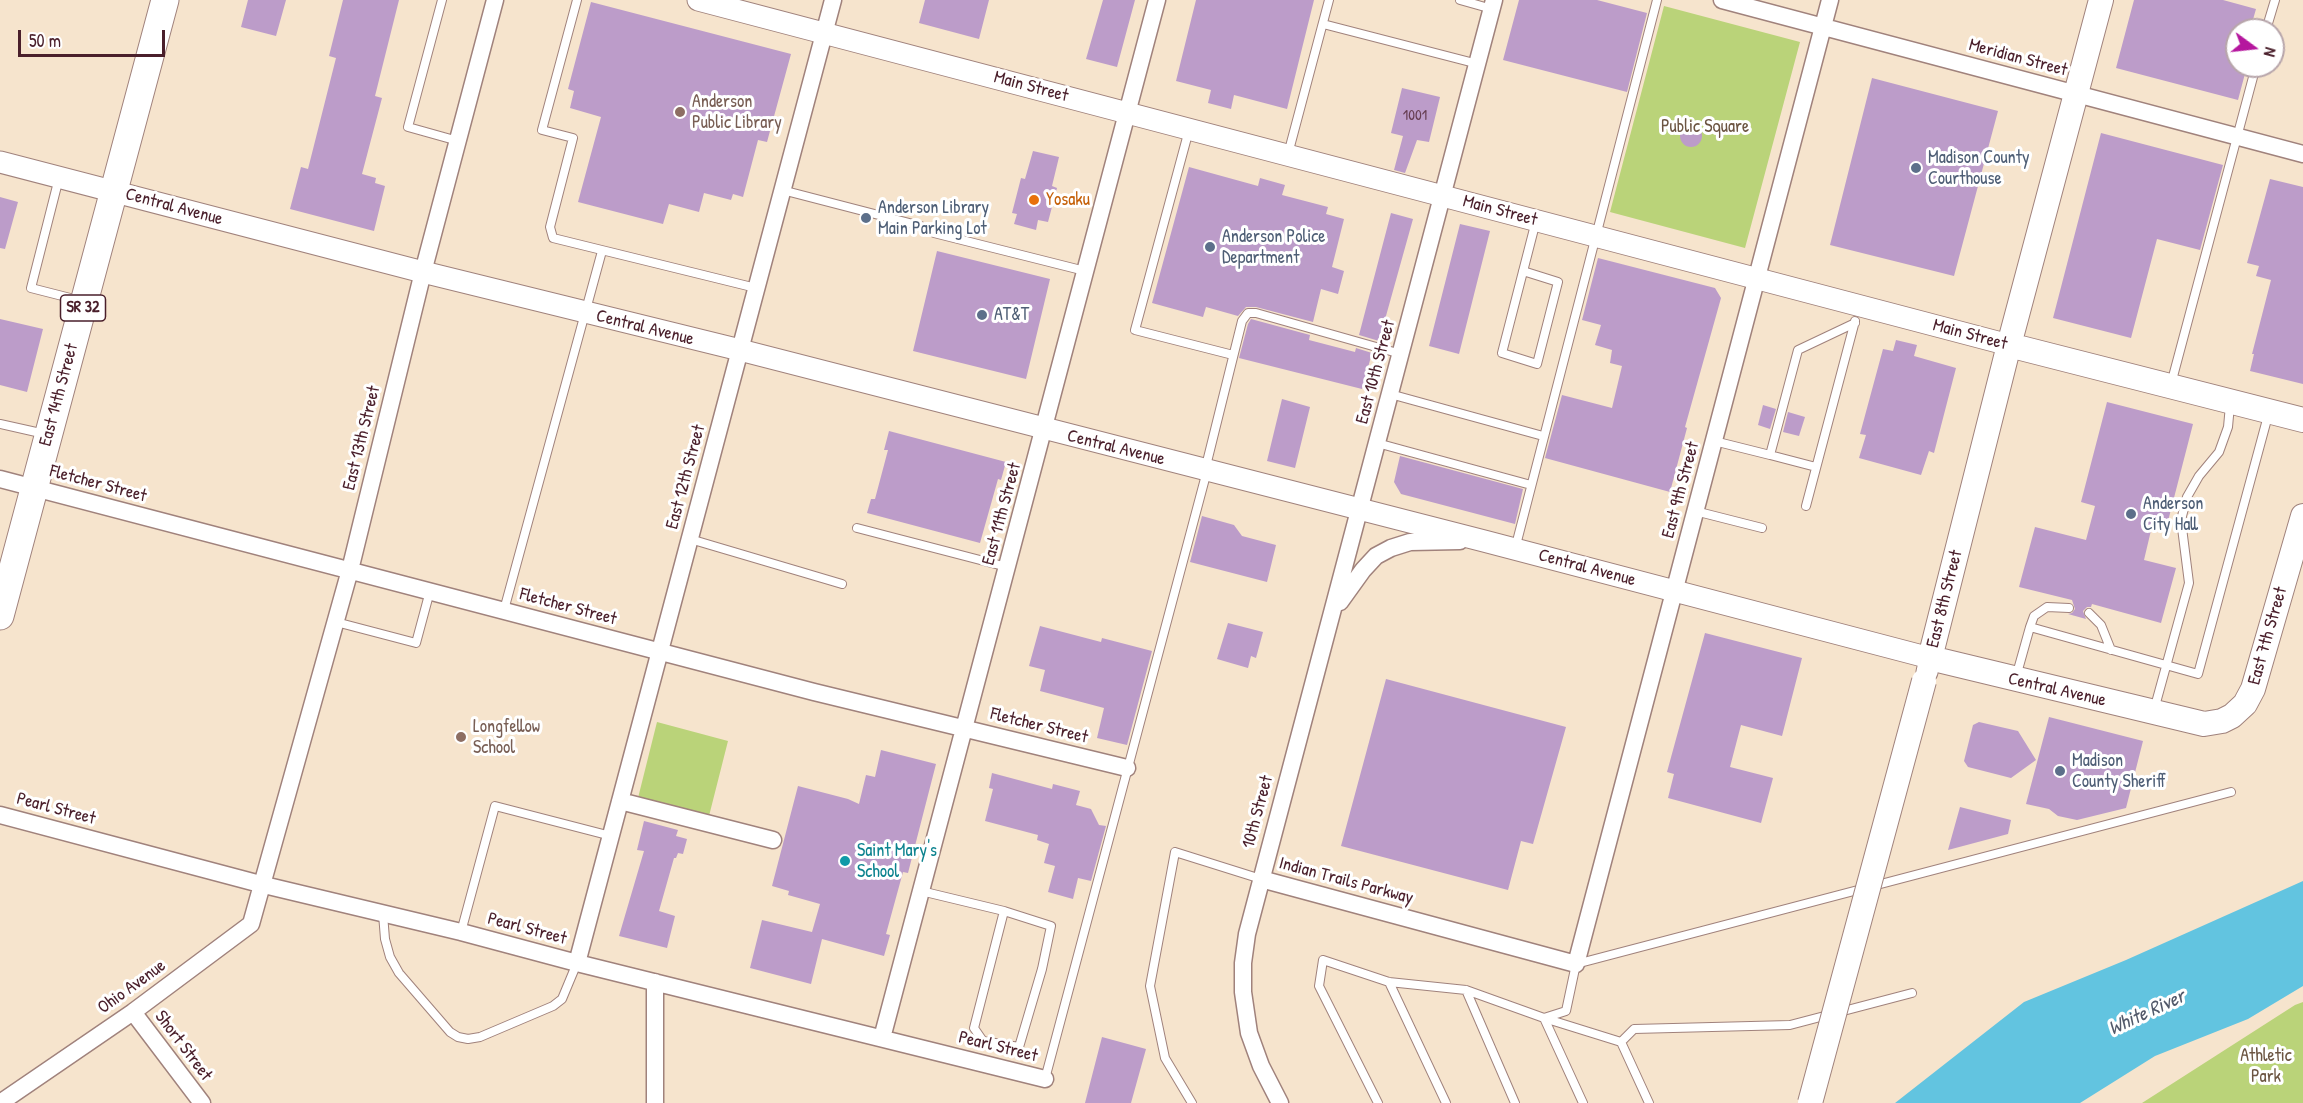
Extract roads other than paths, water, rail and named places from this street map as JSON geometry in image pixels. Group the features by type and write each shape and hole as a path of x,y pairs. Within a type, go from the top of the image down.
{"main road":[{"name":"East 14th Street","path":"0,616 165,0"},
{"name":"East 8th Street","path":"1930,658 2008,345 2101,0"},
{"name":"Main Street","path":"2008,345 2303,420"},
{"name":"East 7th Street","path":"2232,716 2245,705 2253,689 2303,516"},
{"name":"Central Avenue","path":"1930,658 2204,724 2222,721 2232,716"},
{"name":"East 8th Street","path":"1810,1103 1924,681"}],"street":[{"name":"East 13th Street","path":"264,885 350,570 423,272 495,0"},
{"name":"Main Street","path":"699,0 1757,279 1857,314 2008,345"},
{"name":"East 12th Street","path":"577,963 833,0"},
{"name":"East 11th Street","path":"882,1038 1157,0"},
{"name":"Meridian Street","path":"1722,0 2303,154"},
{"name":"East 9th Street","path":"1576,964 1830,0"},
{"name":"East 10th Street","path":"1294,755 1493,4"},
{"name":"Central Avenue","path":"0,162 423,272 740,350 1044,430 1484,541 1930,658"},
{"name":"Fletcher Street","path":"0,479 814,692 1127,768"},
{"path":"1324,642 1335,612 1347,591 1376,556 1410,542 1484,541"},
{"name":"East 8th Street","path":"1924,681 1930,658"},
{"name":"10th Street","path":"1261,879 1294,755"},
{"path":"620,801 773,840"},
{"name":"Pearl Street","path":"0,814 264,885 461,932 1045,1079"},
{"name":"Indian Trails Parkway","path":"1280,1103 1261,1066 1249,1033 1243,992 1247,933 1261,879 1576,964"},
{"name":"Ohio Avenue","path":"0,1103 133,1012 251,924 264,885"},
{"path":"655,982 655,1103"},
{"name":"Short Street","path":"133,1012 202,1103"}],"lane":[{"path":"442,0 408,127 458,141"},
{"path":"576,0 542,130 573,138 550,227 553,238 756,288"},
{"path":"1288,155 1329,0"},
{"path":"1460,0 1493,4"},
{"path":"1515,549 1656,0"},
{"path":"2269,18 2274,0"},
{"path":"1323,24 1478,64"},
{"path":"2171,386 2253,78"},
{"path":"1189,129 1136,330 1233,355"},
{"path":"59,177 31,288 84,302"},
{"path":"782,190 921,226"},
{"path":"1523,271 1558,282 1537,364 1502,354 1523,271 1536,220"},
{"path":"934,233 1085,271"},
{"path":"504,610 602,251"},
{"path":"1045,1079 1206,471 1242,321 1248,314 1256,313 1401,354"},
{"path":"1770,455 1798,350 1857,314"},
{"path":"1806,506 1857,314"},
{"path":"1390,394 1543,436"},
{"path":"2153,713 2188,583 2181,520 2187,497 2199,477 2219,452 2228,427 2230,402"},
{"path":"2030,627 2198,674 2269,411"},
{"path":"0,424 48,435"},
{"path":"1714,441 1816,467"},
{"path":"1377,443 1531,485"},
{"path":"1695,511 1762,528"},
{"path":"857,528 1008,567"},
{"path":"690,539 842,584"},
{"path":"336,622 416,643 430,591"},
{"path":"2016,680 2034,616 2047,607 2069,608"},
{"path":"2089,613 2101,625 2111,650"},
{"path":"1544,1018 1566,1011 1576,964 2231,792"},
{"path":"461,932 495,806 611,836"},
{"path":"1192,1103 1165,1058 1150,986 1175,852 1261,879"},
{"path":"921,891 1004,911 1051,926 1042,969 1019,1047 983,1041 974,1028 1004,911"},
{"path":"383,914 385,939 390,957 399,973 450,1032 458,1037 468,1039 480,1036 553,1006 562,999 577,963"},
{"path":"1378,1103 1319,986 1323,960 1389,982 1466,990 1621,1042 1649,1103"},
{"path":"1389,982 1446,1103"},
{"path":"1466,990 1515,1103"},
{"path":"1621,1042 1634,1029 1790,1025 1912,993"},
{"path":"1544,1018 1583,1103"}],"water":[{"name":"White River","path":"2303,881 2303,986 2248,1019 2155,1056 2080,1103 1895,1103 2024,1002 2126,960"}],"place":[{"name":"Anderson Public Library","path":"680,112"},
{"name":"Madison County Courthouse","path":"1916,168"},
{"name":"Yosaku","path":"1034,200"},
{"name":"Anderson Library Main Parking Lot","path":"866,218"},
{"name":"Anderson Police Department","path":"1210,247"},
{"name":"AT&T","path":"982,315"},
{"name":"Anderson City Hall","path":"2131,514"},
{"name":"Longfellow School","path":"461,737"},
{"name":"Madison County Sheriff","path":"2060,771"},
{"name":"Saint Mary's School","path":"845,861"}],"park label":[{"name":"Public Square","path":"1705,127"},
{"name":"Athletic Park","path":"2266,1066"}]}
